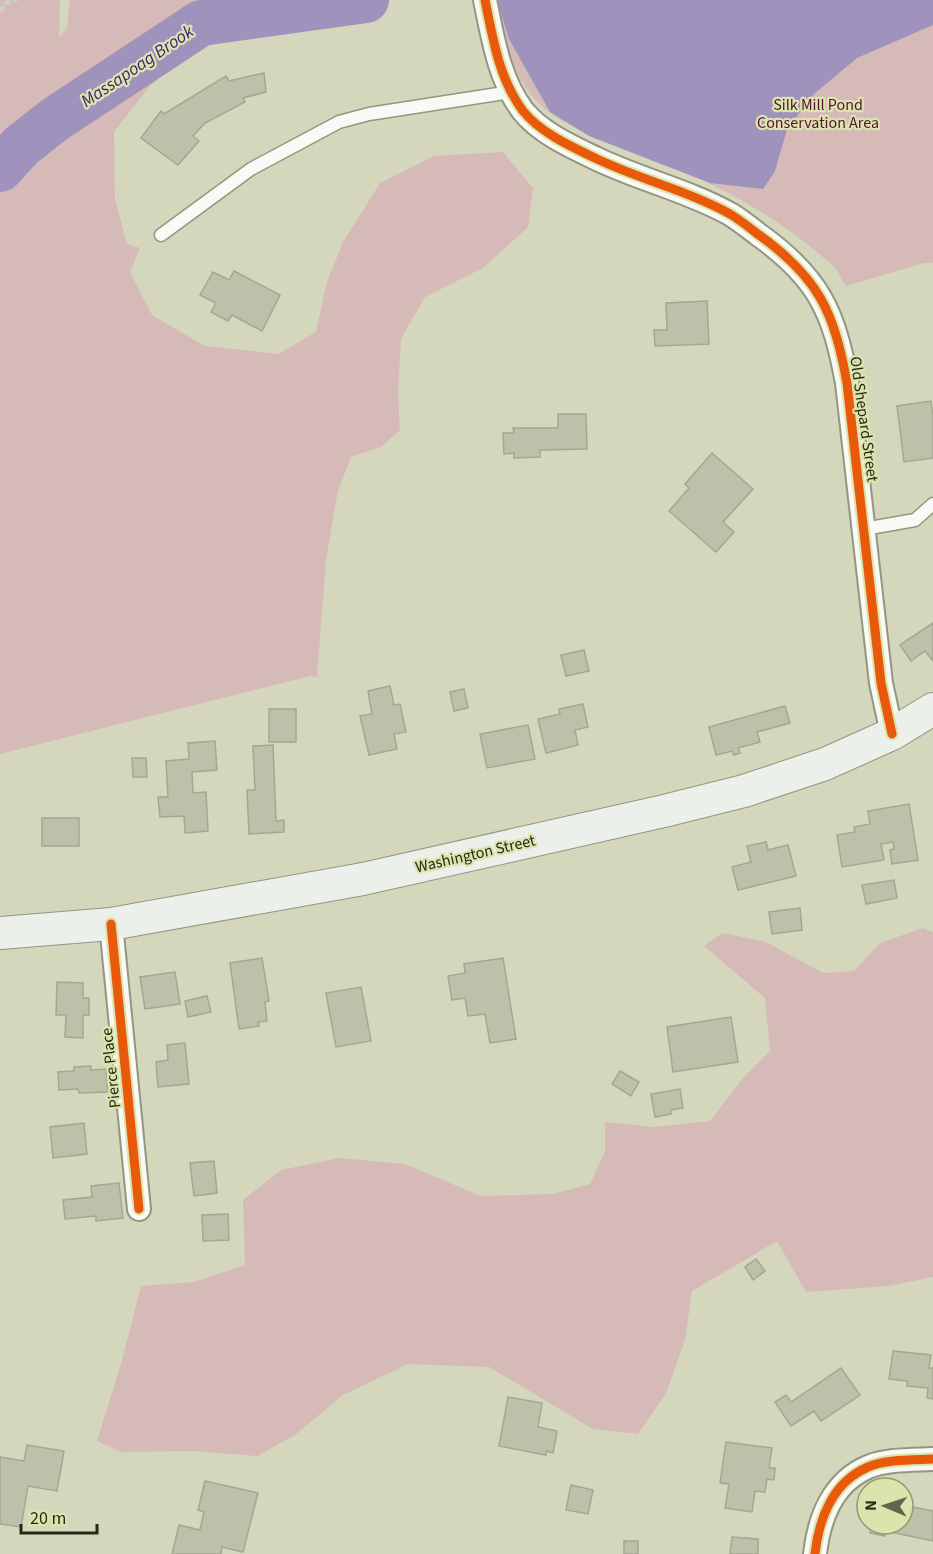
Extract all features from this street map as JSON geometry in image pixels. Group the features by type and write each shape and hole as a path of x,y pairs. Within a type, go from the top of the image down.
{"main road":[{"name":"Washington Street","path":"0,933 111,924 363,879 664,812 744,791 825,764 892,734 933,709"}],"street":[{"name":"Old Shepard Street","path":"485,0 503,75 525,114 543,130 570,147 730,214 797,265 825,306 842,355 881,683 892,734"},
{"name":"Pierce Place","path":"111,924 139,1209"},
{"path":"815,1554 825,1509 839,1487 868,1466 933,1459"}],"lane":[{"path":"161,235 251,169 339,122 369,114 511,92"},
{"path":"864,529 915,520 933,504"}],"path":[{"path":"0,11 6,3 17,0"}],"green space":[{"path":"0,0 60,0 59,38 67,27 70,0 198,0 189,49 149,87 114,132 115,199 127,244 140,248 130,272 152,315 205,346 278,354 316,332 327,282 343,242 380,183 434,156 503,152 533,188 528,227 483,268 425,297 401,339 398,393 400,430 381,447 351,457 338,491 326,560 317,677 310,676 0,754"},
{"name":"Silk Mill Pond Conservation Area","path":"497,0 933,0 933,263 924,263 846,286 834,267 805,242 741,200 673,166 566,123 535,99 516,71 505,38"},
{"path":"923,928 933,932 933,1277 889,1286 806,1292 777,1241 692,1291 685,1340 666,1393 638,1434 593,1429 489,1367 408,1364 343,1395 295,1435 257,1456 193,1451 121,1452 97,1441 121,1364 141,1286 194,1282 245,1265 243,1200 281,1170 340,1158 405,1164 481,1196 553,1194 590,1184 605,1151 605,1122 654,1127 710,1121 743,1078 770,1051 765,998 704,946 722,933 766,942 823,973 854,971 880,943"}],"shaded area":[{"name":"Silk Mill Pond Conservation Area","path":"497,0 933,0 933,25 857,58 814,94 787,129 775,171 763,189 710,183 589,136 550,112 509,39"}],"building":[{"path":"264,73 266,92 243,98 245,102 205,123 193,136 199,141 178,165 141,138 161,111 164,114 226,76 229,81"},
{"path":"234,271 280,295 262,331 232,315 228,321 211,312 216,303 200,295 213,272 229,280"},
{"path":"707,301 709,344 655,346 654,330 667,330 666,303"},
{"path":"931,401 933,458 904,462 897,406"},
{"path":"558,414 586,414 587,449 540,450 540,457 514,458 514,453 504,454 503,433 514,433 513,428 558,428"},
{"path":"712,453 753,489 723,522 734,532 716,552 669,511 689,488 685,484"},
{"path":"933,623 933,661 925,651 911,661 900,645"},
{"path":"584,650 589,671 566,676 561,655"},
{"path":"390,686 394,705 400,704 406,732 394,734 397,749 369,755 360,716 372,714 368,691"},
{"path":"464,689 468,708 454,711 450,692"},
{"path":"583,704 588,727 575,730 578,745 546,753 538,719 560,714 559,709"},
{"path":"785,706 790,723 757,732 760,742 738,748 740,753 734,755 732,751 716,755 709,727"},
{"path":"269,709 296,709 296,742 269,742"},
{"path":"528,725 535,759 487,768 480,734"},
{"path":"215,741 217,770 192,772 193,793 206,792 208,831 185,833 184,816 160,817 158,797 168,797 166,761 189,759 188,743"},
{"path":"273,745 276,821 284,820 284,832 249,834 247,790 255,790 253,746"},
{"path":"132,758 146,758 147,777 133,777"},
{"path":"909,804 918,860 892,864 890,850 894,849 893,842 881,844 884,860 842,867 837,835 855,832 854,827 870,824 868,811"},
{"path":"42,818 79,818 79,846 42,846"},
{"path":"766,842 768,850 788,845 796,876 738,890 732,867 751,862 747,846"},
{"path":"894,880 897,898 866,904 862,885"},
{"path":"800,908 802,930 772,934 769,912"},
{"path":"262,958 269,1001 265,1002 267,1021 258,1022 259,1026 239,1029 230,963"},
{"path":"503,958 516,1039 490,1043 485,1014 468,1016 465,998 452,1000 448,976 465,973 464,964"},
{"path":"175,972 180,1004 145,1009 140,977"},
{"path":"57,982 83,983 83,998 89,998 89,1015 83,1015 83,1038 65,1037 66,1015 56,1015"},
{"path":"361,987 371,1041 336,1047 326,993"},
{"path":"207,996 211,1012 188,1017 185,1001"},
{"path":"731,1017 738,1062 673,1072 667,1027"},
{"path":"185,1043 189,1084 158,1087 156,1062 168,1060 167,1045"},
{"path":"91,1066 91,1070 106,1069 108,1092 79,1093 78,1089 59,1090 58,1072 74,1071 74,1067"},
{"path":"620,1071 639,1082 631,1096 612,1084"},
{"path":"680,1089 683,1108 671,1110 671,1114 655,1117 651,1094"},
{"path":"84,1123 87,1154 53,1158 50,1127"},
{"path":"214,1161 217,1193 194,1196 190,1163"},
{"path":"119,1183 123,1218 96,1221 96,1216 65,1219 63,1200 92,1197 91,1186"},
{"path":"228,1214 229,1240 203,1241 202,1215"},
{"path":"756,1259 765,1271 753,1280 745,1267"},
{"path":"893,1351 931,1355 929,1368 933,1368 933,1399 927,1398 928,1388 907,1386 907,1381 889,1379"},
{"path":"841,1368 860,1395 821,1421 814,1411 791,1426 775,1402 786,1395 791,1402"},
{"path":"508,1397 542,1403 538,1427 557,1431 553,1453 546,1451 546,1455 499,1446"},
{"path":"726,1442 772,1448 769,1468 775,1468 774,1480 767,1479 765,1492 755,1491 752,1512 725,1508 729,1484 720,1483"},
{"path":"27,1445 64,1451 57,1491 28,1486 21,1527 0,1524 0,1457 24,1461"},
{"path":"205,1481 258,1493 243,1552 222,1547 221,1554 172,1554 179,1525 200,1530 204,1512 198,1510"},
{"path":"571,1485 593,1490 588,1514 566,1510"},
{"path":"915,1508 933,1511 933,1541 910,1536 915,1536"},
{"path":"732,1537 758,1539 758,1554 730,1554"},
{"path":"624,1541 638,1541 638,1554 624,1554"}],"waterway":[{"name":"Massapoag Brook","path":"0,169 21,146 54,120 201,23 366,0"}],"cycle path":[{"path":"485,0 494,44 508,86 530,119 576,149 628,172 698,198 730,214 796,266 821,298 836,336 847,383 881,683 892,734"},
{"path":"111,924 139,1209"},
{"path":"815,1554 824,1515 837,1492 846,1482 875,1464 900,1460 933,1459"}]}
